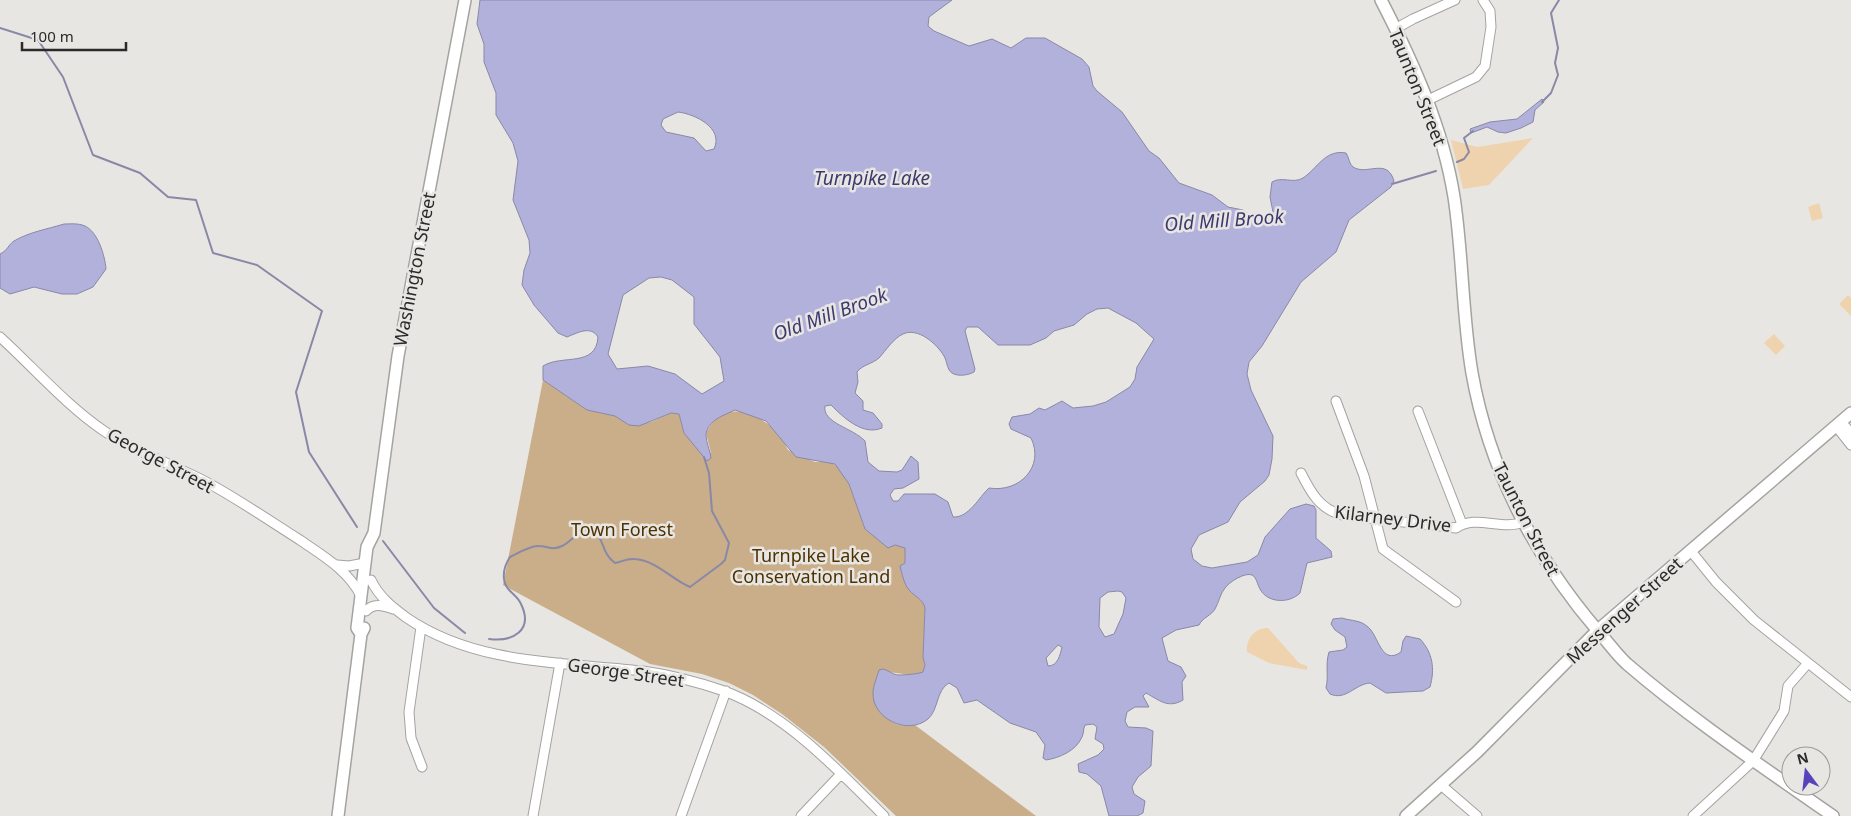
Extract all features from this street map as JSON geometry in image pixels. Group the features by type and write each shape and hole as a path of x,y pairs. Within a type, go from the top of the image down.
{"main road":[{"name":"Washington Street","path":"361,634 357,628 367,547 372,540 398,356 465,0"},
{"name":"Taunton Street","path":"1381,0 1428,100 1448,166 1455,199 1472,371 1478,400 1496,461 1524,522 1573,603 1626,662 1753,761 1829,814"},
{"name":"Messenger Street","path":"1406,816 1441,785 1598,630 1851,413"},
{"name":"Washington Street","path":"338,816 361,634 364,629 371,580 375,547 372,540"}],"street":[{"path":"1395,29 1455,0"},
{"path":"1428,100 1476,77 1485,66 1491,19 1490,11 1483,0"},
{"name":"George Street","path":"0,337 81,414 144,454 209,484 238,500 336,565 350,579 361,596"},
{"path":"1336,401 1364,476 1383,549 1456,602"},
{"path":"1418,411 1462,524"},
{"path":"1839,424 1851,433"},
{"path":"1839,424 1851,445"},
{"name":"Kilarney Drive","path":"1301,473 1309,490 1322,506 1336,513 1456,528 1468,521 1511,527 1524,522"},
{"path":"1690,550 1716,582 1754,620 1851,697"},
{"path":"336,565 349,566 365,563"},
{"name":"George Street","path":"371,580 379,595 394,609 421,627 457,645 481,652 677,677 726,692 778,722 841,774 884,816"},
{"name":"George Street","path":"366,611 370,607 379,605 394,609"},
{"path":"421,627 409,712 410,738 422,767"},
{"path":"534,816 560,663"},
{"path":"1693,816 1753,761 1784,711 1788,686 1808,663"},
{"path":"681,816 726,692"},
{"path":"801,816 841,774"},
{"path":"1441,785 1476,816"}],"shaded area":[{"path":"1533,138 1489,185 1463,189 1451,140 1477,147"},
{"path":"1819,203 1823,218 1812,221 1808,207"},
{"path":"1848,295 1851,298 1851,316 1839,304"},
{"path":"1774,334 1785,346 1776,355 1764,343"},
{"path":"1263,628 1268,628 1299,663 1307,666 1307,670 1269,663 1247,652 1248,643 1252,635"}],"green space":[{"name":"Town Forest","path":"543,380 587,410 615,416 629,425 651,422 671,413 679,414 684,433 711,453 706,433 714,420 725,413 737,411 749,414 761,419 772,428 782,438 788,450 815,462 830,462 839,467 849,484 865,529 895,545 905,548 905,563 900,567 909,590 924,603 925,608 923,657 925,665 923,672 912,675 889,672 878,673 877,693 882,711 887,718 895,723 904,726 915,725 1036,816 896,816 824,747 782,714 753,695 729,683 702,674 650,664 503,585"}],"water":[{"name":"Turnpike Lake","path":"480,0 952,0 929,17 928,26 934,31 969,46 992,39 1011,48 1026,38 1045,38 1082,59 1089,67 1093,86 1122,112 1149,151 1159,158 1179,183 1212,195 1228,207 1243,210 1258,221 1268,218 1273,212 1270,197 1272,182 1276,180 1299,180 1332,154 1346,153 1352,166 1358,169 1382,168 1391,174 1394,181 1391,187 1349,220 1336,252 1301,282 1262,346 1249,362 1247,374 1251,390 1273,436 1269,475 1265,481 1240,502 1228,522 1199,535 1191,549 1193,559 1202,566 1212,568 1247,562 1258,555 1265,537 1290,509 1306,504 1314,506 1316,510 1316,538 1331,551 1332,557 1307,563 1300,593 1290,599 1278,600 1263,594 1252,575 1249,574 1237,578 1225,588 1215,609 1199,625 1176,630 1162,638 1168,661 1181,667 1186,676 1182,682 1183,700 1178,703 1168,704 1146,693 1143,696 1149,707 1135,707 1127,712 1125,721 1128,727 1146,728 1153,731 1151,766 1138,777 1132,787 1134,794 1145,801 1143,813 1137,816 1109,816 1101,786 1087,774 1079,772 1078,764 1098,755 1104,749 1103,744 1095,739 1097,727 1093,724 1085,725 1082,737 1071,750 1062,756 1046,760 1043,758 1045,745 1036,732 1010,723 977,700 964,703 957,688 949,683 942,690 932,715 920,724 901,725 884,717 874,702 873,693 879,670 883,669 899,675 923,672 925,665 923,657 925,608 921,600 909,590 903,579 900,566 905,563 905,548 895,545 888,548 865,529 849,484 835,464 796,457 766,421 735,410 717,419 707,430 706,438 711,458 707,461 684,433 679,414 671,413 639,426 629,425 615,416 587,410 543,380 543,366 559,361 585,357 596,347 598,337 592,331 579,332 567,337 558,333 534,305 522,285 524,270 530,253 529,240 513,200 518,161 513,143 496,115 496,93 484,62 484,44 477,24","holes":["678,112 685,113 706,123 715,135 714,149 706,151 694,138 666,132 661,125 663,119","661,277 672,280 694,297 694,324 720,357 724,381 702,394 675,374 648,366 617,369 608,354 623,295 649,278","1108,308 1136,323 1154,339 1137,367 1135,379 1130,387 1106,402 1093,406 1073,408 1062,401 1045,410 1039,408 1030,414 1012,417 1009,424 1011,429 1031,438 1035,459 1032,468 1019,482 1010,486 989,488 969,511 959,516 953,517 948,502 935,494 904,494 898,501 893,501 890,495 894,489 903,488 919,479 918,462 911,456 902,470 897,472 879,471 868,462 865,441 860,436 833,421 825,412 825,406 831,405 848,420 861,428 868,430 882,428 882,424 873,413 863,410 863,401 855,393 858,382 857,372 879,358 893,341 903,334 915,333 932,342 941,351 950,372 963,375 974,372 975,369 965,331 967,327 978,327 998,345 1030,345 1046,338 1054,331 1074,325 1087,314 1097,309","1118,591 1122,592 1126,598 1123,614 1114,634 1105,637 1099,627 1100,598 1108,592","1058,645 1062,647 1056,662 1048,666 1046,658"]},
{"path":"1542,99 1544,102 1535,110 1533,122 1521,128 1506,133 1487,127 1471,133 1470,129 1490,122 1517,119"},
{"path":"64,224 85,226 94,233 100,245 106,269 93,287 77,294 62,294 34,287 10,294 0,288 0,254 20,238"},
{"path":"1342,618 1365,625 1372,631 1385,653 1389,655 1401,652 1406,636 1420,639 1428,650 1432,662 1430,687 1423,691 1386,693 1370,683 1346,694 1336,696 1330,694 1326,688 1329,652 1343,650 1347,647 1345,637 1335,630 1331,624 1333,619"}],"waterway":[{"name":"Old Mill Brook","path":"1542,102 1551,93 1558,75 1555,63 1558,48 1551,13 1559,0"},
{"name":"Old Mill Brook","path":"0,28 38,40 63,77 93,155 140,173 168,197 196,200 213,253 257,265 322,311 296,392 309,452 357,527"},
{"name":"Old Mill Brook","path":"1457,162 1464,159 1469,152 1464,138 1473,131"},
{"name":"Old Mill Brook","path":"1392,184 1436,171"},
{"name":"Old Mill Brook","path":"489,639 506,639 519,633 523,628 525,621 521,604 507,587 504,573 510,557 532,547 559,547 581,532 590,530 600,538 607,555 615,563 629,559 642,560 656,566 690,587 721,564 725,560 729,543 712,511 709,473 704,457"},
{"name":"Old Mill Brook","path":"383,541 434,608 465,633"}],"park label":[{"name":"Turnpike Lake Conservation Land","path":"811,565"}]}
